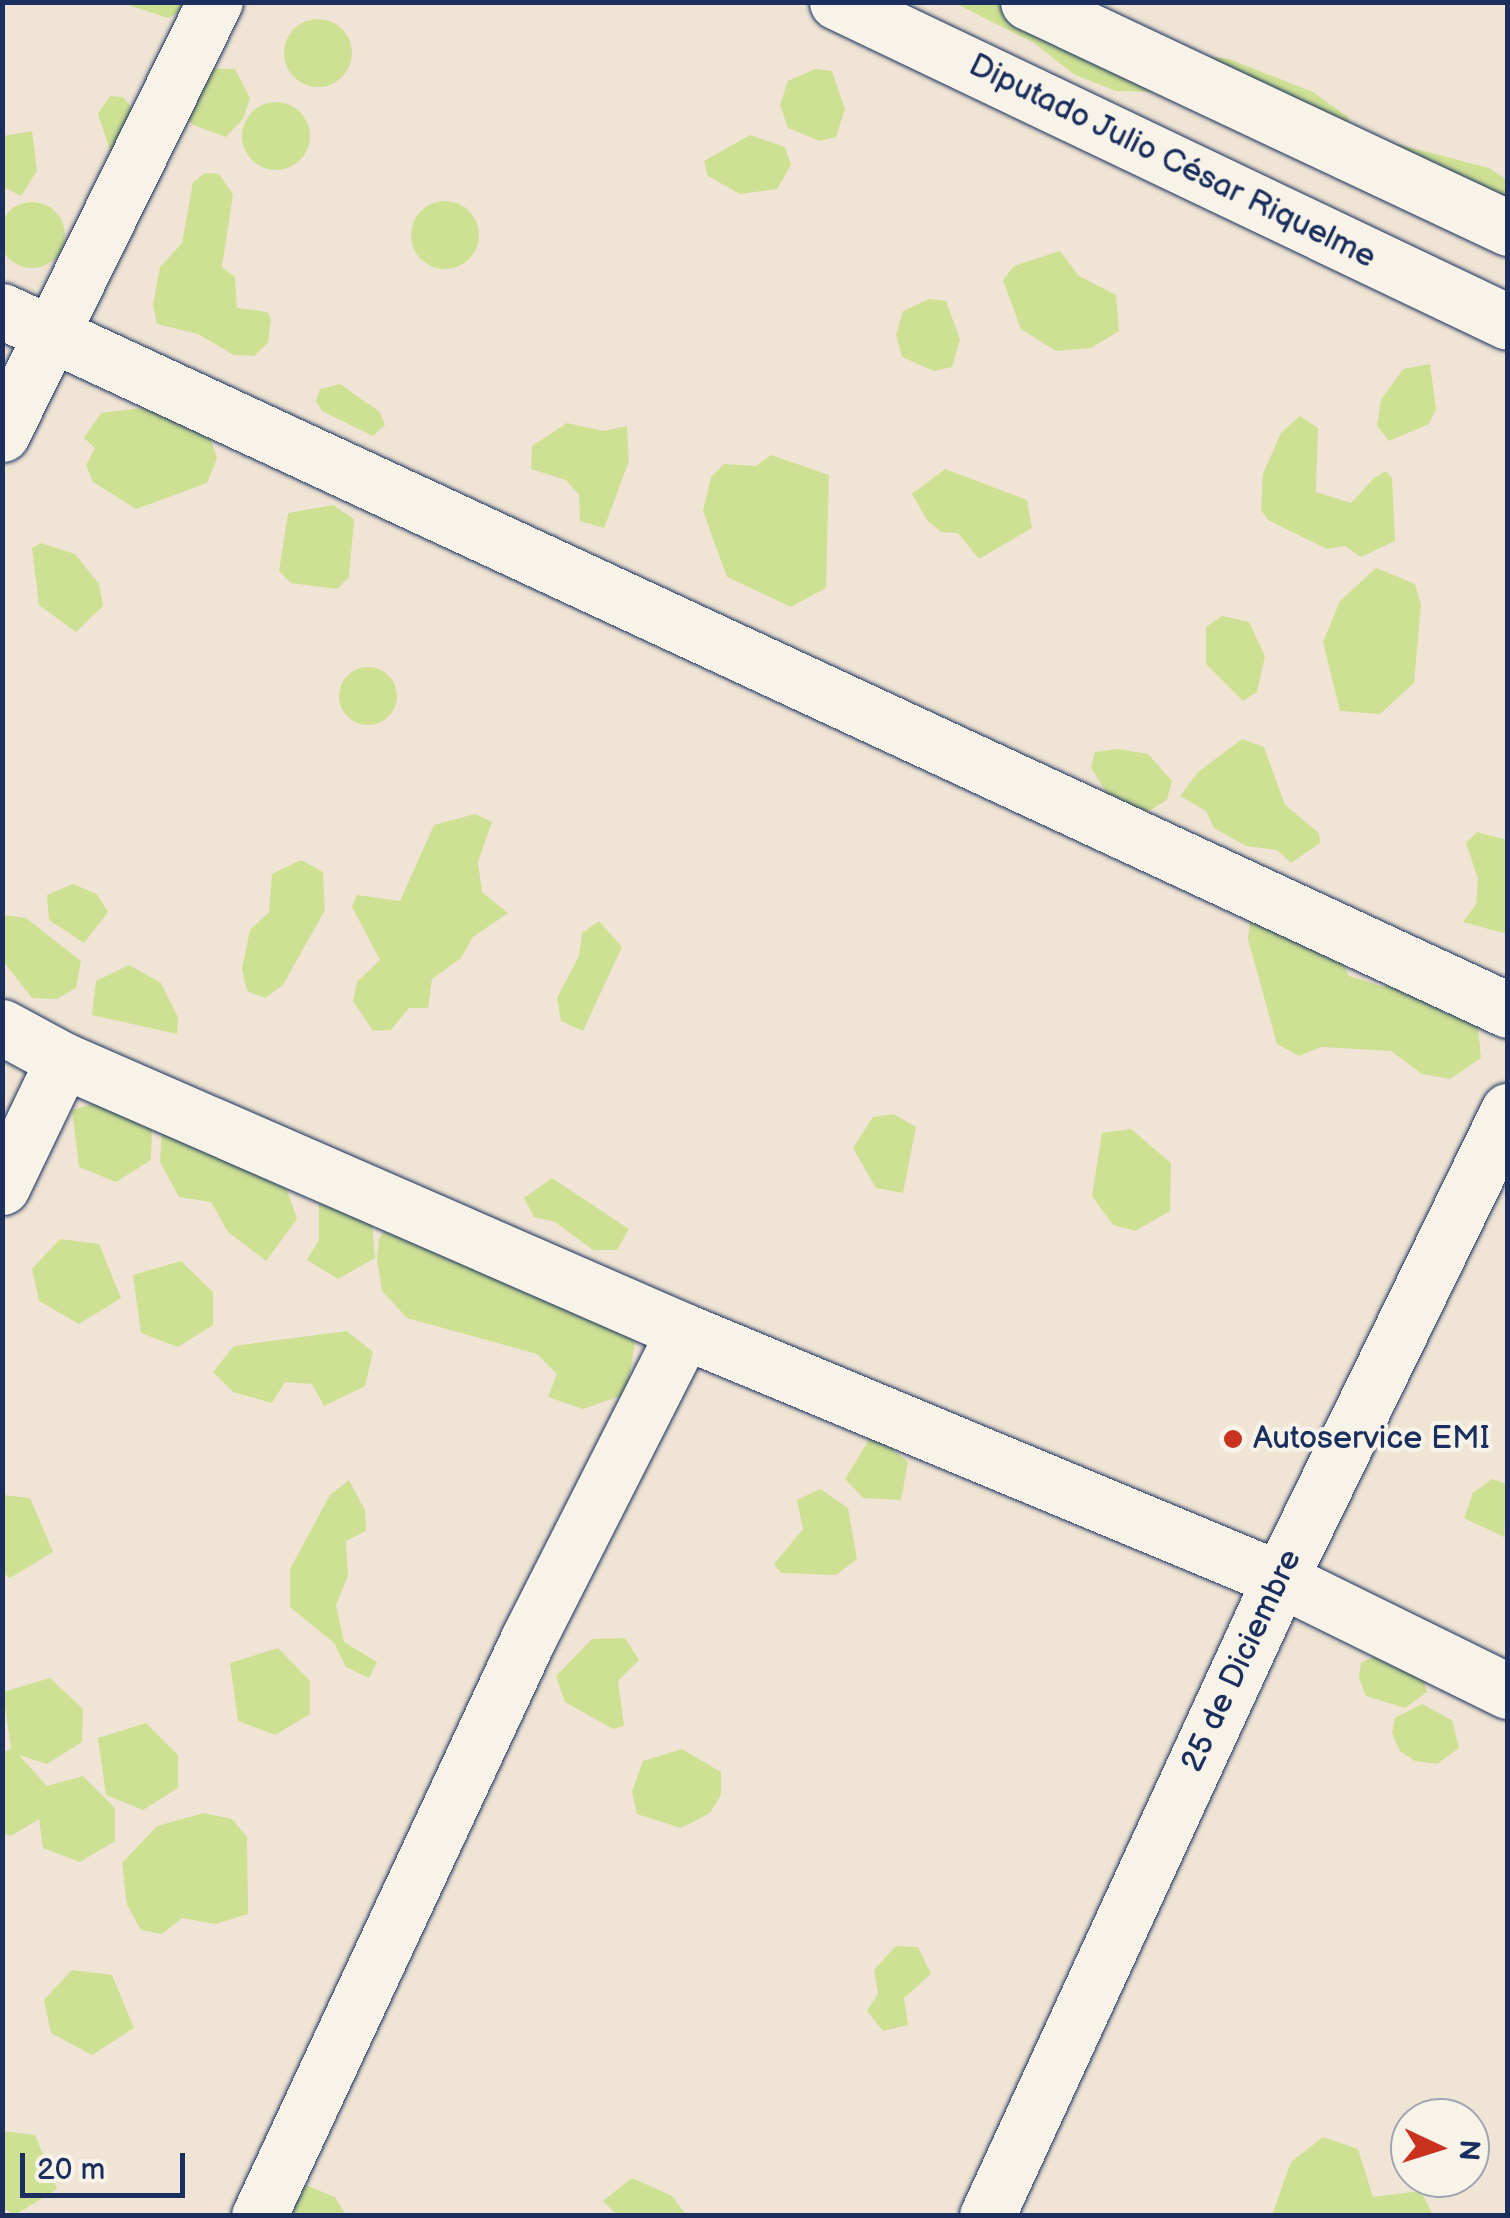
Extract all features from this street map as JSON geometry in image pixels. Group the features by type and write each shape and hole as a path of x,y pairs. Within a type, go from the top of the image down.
{"street":[{"path":"2,434 26,322 214,2"},
{"name":"Diputado Julio César Riquelme","path":"837,2 1508,322"},
{"path":"1028,2 1508,228"},
{"path":"26,322 1508,1010"},
{"path":"2,1027 63,1060 684,1331 1280,1578 1508,1692"},
{"path":"2,1187 63,1060"},
{"name":"25 de Diciembre","path":"987,2216 1280,1578 1508,1111"},
{"path":"260,2216 528,1639 684,1331"}],"green space":[{"path":"122,3 198,3 168,18"},
{"path":"955,3 1027,3 1181,54 1229,59 1313,92 1349,118 1329,158 1203,93 1116,91 1075,75 1034,43"},
{"path":"318,19 342,29 352,53 342,77 318,87 294,77 284,53 294,29"},
{"path":"201,68 235,69 250,98 243,119 226,137 193,125 184,114"},
{"path":"815,69 832,71 845,109 836,137 820,141 788,128 780,105 788,81"},
{"path":"110,96 123,97 133,110 115,165 98,114"},
{"path":"276,102 300,112 310,136 300,160 276,170 252,160 242,136 252,112"},
{"path":"32,131 37,171 21,196 3,187 3,136"},
{"path":"750,135 785,147 791,165 777,189 740,194 708,176 704,161"},
{"path":"1397,144 1489,168 1507,180 1507,253 1350,154"},
{"path":"205,173 219,174 233,194 222,267 235,277 237,308 267,312 271,319 268,343 254,356 234,355 198,334 157,324 153,305 160,267 182,243 193,182"},
{"path":"445,201 469,211 479,235 469,259 445,269 421,259 411,235 421,211"},
{"path":"32,202 55,212 65,235 55,258 32,268 9,258 -1,235 9,212"},
{"path":"1060,251 1079,276 1116,295 1119,331 1091,348 1056,351 1021,329 1003,280 1014,266"},
{"path":"929,299 946,301 960,339 952,367 934,371 902,357 896,335 903,311"},
{"path":"1430,364 1436,409 1429,424 1389,441 1377,426 1381,400 1403,369"},
{"path":"340,384 380,412 385,425 373,436 322,411 316,401 320,389"},
{"path":"142,408 209,434 217,458 207,483 136,509 93,482 86,465 95,448 84,438 101,413"},
{"path":"1300,416 1318,428 1316,492 1351,503 1374,478 1386,471 1392,478 1395,541 1361,557 1345,546 1327,549 1268,520 1261,510 1263,474 1281,433"},
{"path":"567,423 603,431 627,426 629,461 604,528 580,521 579,495 566,480 531,469 532,446"},
{"path":"771,455 829,475 826,588 791,607 727,577 703,511 711,477 724,464 756,466"},
{"path":"945,469 1027,500 1032,528 979,559 958,533 941,532 927,520 912,494"},
{"path":"333,505 354,519 349,577 337,589 291,583 279,571 288,513"},
{"path":"41,543 75,554 99,584 103,606 76,632 39,605 32,548"},
{"path":"1376,568 1415,584 1421,605 1414,683 1380,714 1340,711 1323,642 1340,601"},
{"path":"1222,616 1249,622 1265,656 1257,692 1243,701 1206,664 1206,627"},
{"path":"368,667 388,676 397,696 388,716 368,725 348,716 339,696 348,676"},
{"path":"1242,739 1264,747 1285,805 1319,833 1320,843 1291,863 1277,850 1246,846 1214,828 1206,811 1180,796 1198,772"},
{"path":"1118,749 1148,754 1172,781 1167,800 1143,814 1110,799 1091,767 1095,752"},
{"path":"475,814 492,822 478,862 482,892 508,913 473,937 461,958 432,979 428,1008 409,1008 391,1030 373,1031 353,1001 357,982 380,960 352,907 357,895 400,901 434,825"},
{"path":"1477,832 1507,840 1507,934 1463,922 1476,904 1478,879 1466,843"},
{"path":"301,860 323,872 325,910 283,985 265,998 247,991 242,969 250,930 269,912 272,874"},
{"path":"73,884 97,894 108,912 84,943 49,920 47,895"},
{"path":"3,915 26,918 81,961 76,988 57,999 32,998 3,961"},
{"path":"1250,920 1339,957 1349,976 1384,987 1392,981 1429,995 1443,1013 1477,1018 1481,1058 1450,1079 1422,1074 1391,1051 1321,1047 1299,1056 1277,1044 1248,939"},
{"path":"599,921 622,947 583,1031 561,1021 557,998 579,956 582,933"},
{"path":"129,965 161,983 178,1017 177,1034 92,1015 96,981"},
{"path":"119,1096 152,1127 151,1160 116,1182 79,1167 72,1110"},
{"path":"893,1114 916,1127 903,1193 876,1188 853,1148 873,1117"},
{"path":"162,1128 275,1154 297,1219 266,1261 228,1232 211,1202 179,1197 160,1162"},
{"path":"1131,1129 1171,1163 1170,1211 1135,1231 1113,1225 1092,1196 1102,1133"},
{"path":"552,1178 629,1229 617,1250 593,1250 555,1222 534,1217 524,1198"},
{"path":"319,1195 358,1199 372,1225 375,1258 338,1279 307,1260 319,1240"},
{"path":"394,1217 606,1313 635,1343 626,1394 583,1409 548,1397 557,1374 537,1354 407,1318 382,1291 377,1259 379,1239"},
{"path":"60,1239 99,1244 121,1298 79,1324 39,1301 32,1269"},
{"path":"181,1261 213,1292 213,1325 178,1347 141,1333 133,1275"},
{"path":"347,1331 373,1352 365,1386 324,1406 312,1384 285,1382 272,1403 233,1392 213,1372 234,1346"},
{"path":"873,1433 908,1462 901,1500 863,1498 845,1479"},
{"path":"1492,1479 1507,1484 1504,1537 1464,1518 1473,1493"},
{"path":"349,1480 365,1510 366,1531 346,1541 348,1576 336,1605 344,1642 377,1662 369,1678 346,1667 334,1643 290,1607 290,1569 330,1495"},
{"path":"820,1489 848,1508 857,1559 836,1575 781,1573 774,1564 803,1529 797,1500"},
{"path":"3,1495 30,1498 53,1552 10,1578 3,1573"},
{"path":"625,1638 639,1660 618,1681 624,1726 613,1729 565,1702 556,1676 592,1639"},
{"path":"278,1648 310,1681 310,1714 275,1735 238,1721 230,1663"},
{"path":"1389,1649 1419,1664 1427,1692 1405,1708 1366,1696 1359,1678 1361,1663"},
{"path":"50,1678 83,1709 82,1742 47,1764 19,1755 47,1786 83,1776 115,1808 115,1841 80,1862 43,1848 39,1819 11,1836 3,1833 3,1752 11,1749 3,1692"},
{"path":"1422,1704 1452,1720 1459,1748 1437,1764 1415,1761 1400,1751 1392,1733 1395,1718"},
{"path":"146,1723 178,1755 178,1788 143,1810 106,1795 98,1738"},
{"path":"682,1749 721,1772 721,1795 710,1813 681,1828 637,1814 632,1792 643,1761"},
{"path":"204,1813 232,1819 247,1837 248,1914 215,1924 182,1918 162,1934 141,1930 127,1905 122,1863 157,1826"},
{"path":"896,1946 918,1947 931,1974 904,1998 908,2025 883,2031 867,2011 878,1994 874,1970"},
{"path":"72,1970 112,1975 134,2028 92,2055 51,2033 44,2000"},
{"path":"3,2131 35,2135 57,2189 15,2215 3,2208"},
{"path":"1323,2137 1358,2149 1373,2197 1424,2198 1433,2215 1272,2215 1291,2162"},
{"path":"632,2178 672,2196 686,2215 617,2215 603,2201"},
{"path":"300,2183 335,2197 346,2215 284,2216"}],"place":[{"name":"Autoservice EMI","path":"1233,1439"}]}
